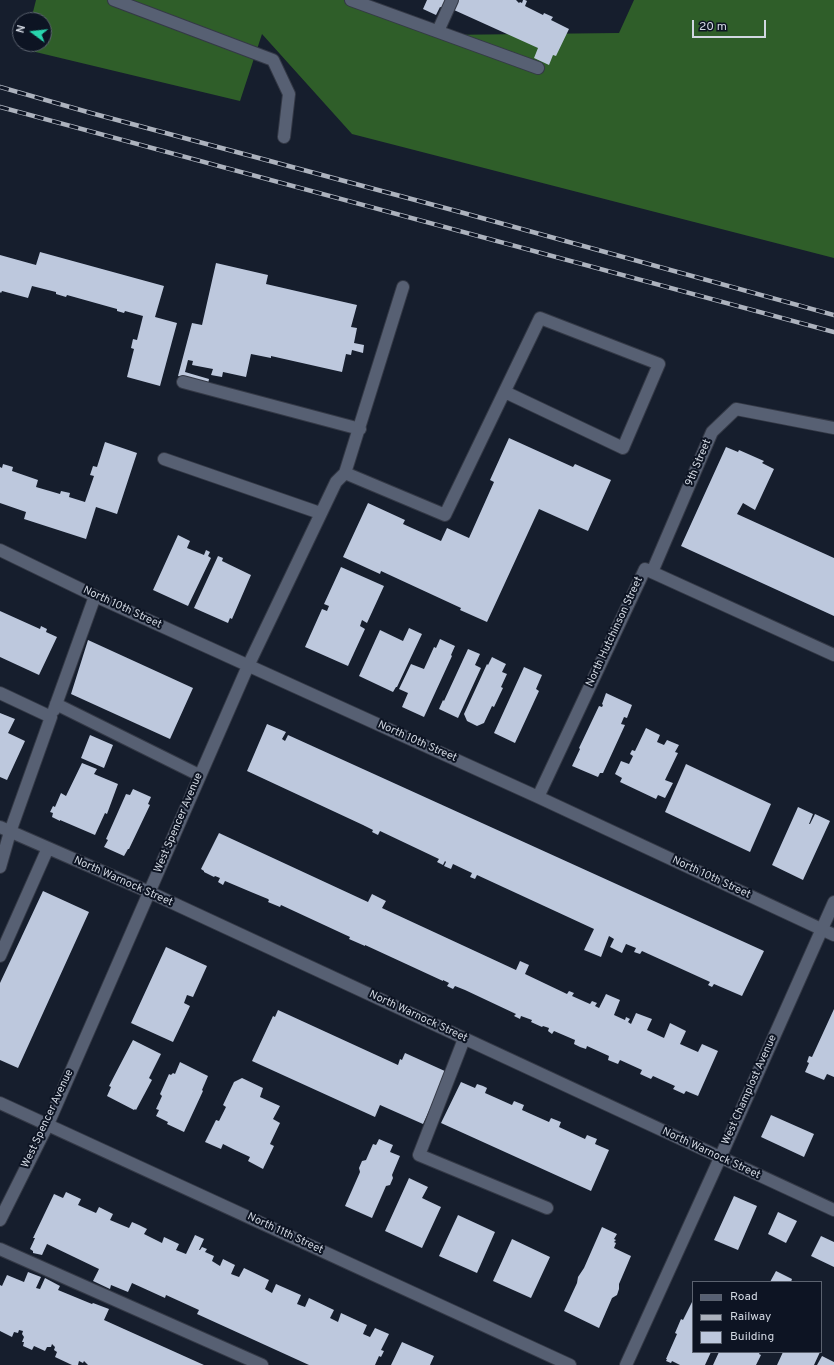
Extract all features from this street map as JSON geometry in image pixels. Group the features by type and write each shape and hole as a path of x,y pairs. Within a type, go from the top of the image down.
{"street":[{"path":"114,0 273,60 289,94 284,137"},
{"path":"351,0 538,68"},
{"path":"438,31 452,0"},
{"name":"West Spencer Avenue","path":"0,1220 48,1124 150,892 199,775 248,666 320,513 336,482 345,473 360,429 403,287"},
{"path":"345,473 445,515 540,318 659,364 623,448 505,392"},
{"path":"183,382 360,429"},
{"name":"9th Street","path":"652,572 712,432 736,409 834,428"},
{"path":"164,459 320,513"},
{"name":"North 10th Street","path":"0,550 95,596 538,797 834,935"},
{"name":"North Hutchinson Street","path":"538,797 644,568 834,655"},
{"path":"0,867 5,830 56,704 95,596"},
{"path":"0,694 51,717"},
{"path":"56,704 199,775"},
{"name":"North Warnock Street","path":"5,830 150,892 834,1210"},
{"path":"0,956 48,848"},
{"name":"West Champlost Avenue","path":"626,1365 834,902"},
{"path":"464,1039 419,1155 547,1208"},
{"name":"North 11th Street","path":"0,1103 570,1365"},
{"path":"0,1249 262,1365"}],"green space":[{"path":"36,0 359,0 439,35 619,33 634,0 834,0 834,258 352,134 262,34 240,101 36,52 52,52 52,12 33,12"}],"building":[{"path":"427,0 446,0 443,8 440,7 436,15 423,9"},
{"path":"458,0 516,0 519,3 522,3 523,0 525,0 527,1 525,6 543,15 544,13 553,17 551,20 569,29 556,56 553,55 549,65 534,58 538,48 454,10"},
{"path":"40,252 164,286 155,317 177,323 160,386 127,377 134,349 131,348 133,339 137,340 143,316 125,311 124,313 117,311 117,309 67,295 66,297 56,294 56,292 32,286 28,298 2,291 1,293 0,292 0,255 36,265"},
{"path":"216,263 268,275 266,284 357,305 351,327 357,328 354,343 364,345 363,353 352,350 351,355 346,354 342,372 271,356 271,358 251,354 246,377 223,372 222,377 211,375 213,369 192,365 193,361 188,360 185,372 209,379 208,384 178,376 192,323 202,325"},
{"path":"509,438 573,467 575,464 611,480 588,531 539,509 487,622 460,610 461,608 381,571 380,574 343,557 368,503 405,520 403,524 441,541 447,528 469,538 494,482 490,480"},
{"path":"105,442 137,453 117,514 96,507 86,539 24,519 26,512 0,503 0,467 2,468 3,464 13,467 12,471 38,480 36,487 60,494 61,491 70,493 69,497 85,502 94,476 90,475 93,466 97,467"},
{"path":"726,447 738,452 739,450 764,461 762,463 774,469 755,510 743,503 737,514 834,558 834,616 681,546"},
{"path":"178,535 190,541 187,548 204,555 206,550 210,552 208,556 211,558 188,606 153,590"},
{"path":"218,556 223,558 222,561 251,575 232,619 230,618 228,623 194,608"},
{"path":"341,567 384,586 367,623 362,620 360,626 365,629 348,666 305,647 322,609 327,611 329,606 324,604"},
{"path":"0,611 40,629 41,626 47,629 46,632 57,637 39,675 0,657"},
{"path":"409,628 422,634 397,687 393,692 359,676 380,630 403,641"},
{"path":"440,639 455,646 451,655 452,656 424,717 402,707 408,693 399,689 411,664 424,669 434,647 436,648"},
{"path":"88,640 193,688 170,739 71,694"},
{"path":"468,649 480,654 475,665 481,668 458,718 439,709"},
{"path":"492,657 506,664 502,672 507,674 501,687 503,688 494,707 492,706 484,723 477,726 467,721 464,714 487,664 488,665"},
{"path":"524,667 542,675 536,689 539,691 515,743 494,733"},
{"path":"606,693 632,705 627,718 624,717 621,724 625,725 603,773 600,773 598,777 572,766 599,706 602,707 603,705 602,704"},
{"path":"0,713 15,719 8,733 25,741 7,780 0,777"},
{"path":"267,724 286,732 282,739 285,741 288,735 764,951 742,996 714,984 712,987 708,985 710,982 642,951 640,954 634,952 636,948 626,944 622,953 610,947 614,939 609,936 601,957 584,950 594,929 477,875 475,879 470,877 472,873 453,864 451,869 444,866 445,861 443,865 437,862 439,859 380,831 378,835 372,832 373,830 363,825 247,771"},
{"path":"646,728 660,735 657,742 664,745 667,740 679,745 675,752 678,753 665,780 673,783 665,798 658,795 656,799 620,782 622,778 615,774 621,761 629,764 633,756 630,754 632,750 635,751"},
{"path":"90,735 113,745 104,768 81,758"},
{"path":"82,763 97,769 94,774 118,784 107,814 105,813 95,835 52,817 53,813 50,812 53,806 55,807 61,793 66,796"},
{"path":"686,764 771,804 750,852 665,812"},
{"path":"133,789 151,797 148,804 150,805 129,849 124,856 104,847 108,840 106,839 126,794 130,795"},
{"path":"798,807 813,814 809,824 815,814 830,821 803,880 772,865"},
{"path":"219,833 368,902 372,894 386,901 382,908 516,970 520,961 529,965 525,974 567,994 569,991 574,993 572,996 590,1004 592,1001 597,1003 595,1006 599,1008 606,994 620,1000 614,1015 625,1020 626,1017 630,1019 628,1022 631,1024 636,1013 652,1019 647,1030 664,1038 670,1023 686,1031 680,1044 698,1052 702,1044 718,1051 698,1096 686,1091 684,1094 673,1089 675,1086 653,1076 651,1079 640,1074 642,1070 620,1060 618,1064 608,1060 609,1056 587,1046 586,1049 580,1047 574,1044 575,1040 554,1031 552,1034 548,1031 549,1028 542,1027 531,1022 532,1020 521,1016 520,1019 514,1016 516,1014 465,990 455,986 453,989 447,986 449,983 443,980 349,939 350,937 281,905 280,907 268,902 268,899 225,881 223,885 218,882 220,878 214,877 201,869"},
{"path":"43,891 89,912 18,1068 0,1060 0,983"},
{"path":"166,947 207,966 193,997 187,995 184,1003 190,1006 173,1042 131,1023"},
{"path":"834,1009 834,1077 827,1074 824,1080 805,1072 809,1063 807,1062 809,1056 812,1057"},
{"path":"278,1010 398,1065 400,1059 402,1060 405,1053 447,1072 423,1124 380,1105 375,1117 252,1061 273,1016 275,1017"},
{"path":"133,1040 161,1054 149,1078 152,1080 136,1110 107,1096 111,1087 109,1086"},
{"path":"180,1062 208,1076 202,1090 203,1091 184,1132 167,1124 168,1122 156,1116 159,1110 156,1109 162,1096 160,1094 169,1074 175,1074"},
{"path":"242,1078 263,1088 260,1097 280,1106 273,1119 280,1123 270,1144 274,1146 263,1169 248,1161 250,1157 223,1144 221,1149 205,1142 216,1120 219,1121 226,1107 223,1105 234,1082"},
{"path":"461,1082 475,1088 477,1084 483,1086 487,1088 485,1093 512,1105 514,1101 524,1105 522,1110 549,1122 551,1118 561,1122 559,1127 585,1139 587,1135 597,1139 595,1144 609,1150 591,1191 441,1123"},
{"path":"771,1115 814,1134 804,1157 761,1137"},
{"path":"379,1139 393,1145 390,1152 400,1156 392,1175 393,1178 390,1185 386,1186 372,1218 345,1206 360,1172 359,1168 362,1161 366,1160 373,1144 376,1145"},
{"path":"409,1178 428,1187 422,1198 441,1207 422,1248 385,1231"},
{"path":"66,1192 81,1199 78,1205 96,1213 99,1207 113,1214 110,1220 129,1228 132,1222 139,1225 147,1229 144,1234 162,1243 164,1237 179,1244 176,1250 186,1254 195,1235 204,1239 199,1250 202,1247 207,1249 205,1252 214,1256 212,1261 220,1266 223,1259 235,1265 231,1274 239,1277 244,1268 269,1280 265,1289 272,1293 276,1284 301,1295 297,1304 305,1307 309,1298 334,1310 330,1318 338,1322 341,1313 367,1325 363,1334 370,1337 375,1328 389,1334 381,1350 384,1351 381,1357 379,1356 375,1365 309,1365 197,1314 199,1310 166,1295 165,1298 132,1283 128,1292 111,1285 110,1289 93,1281 99,1269 47,1244 42,1255 33,1253 30,1249 35,1238 33,1238 54,1194 63,1198"},
{"path":"734,1196 757,1206 738,1250 714,1240"},
{"path":"778,1212 797,1221 786,1243 768,1234"},
{"path":"458,1215 495,1232 477,1273 439,1256"},
{"path":"602,1227 617,1234 614,1239 616,1240 614,1242 616,1243 614,1248 631,1256 619,1284 617,1295 612,1298 599,1328 564,1311 577,1283 578,1277 584,1268"},
{"path":"821,1236 834,1242 834,1267 811,1256"},
{"path":"512,1239 550,1257 531,1298 493,1281"},
{"path":"776,1271 792,1279 791,1281 771,1281"},
{"path":"28,1272 41,1277 36,1288 40,1289 45,1278 60,1286 58,1290 92,1304 93,1303 109,1309 104,1320 204,1365 88,1365 84,1361 83,1363 79,1361 78,1365 72,1365 55,1357 57,1352 54,1350 55,1347 52,1344 51,1347 47,1347 45,1351 34,1346 32,1350 23,1346 23,1331 19,1330 18,1333 14,1332 12,1337 0,1331 0,1285 2,1286 7,1275 24,1282"},
{"path":"692,1302 692,1353 711,1353 705,1365 680,1365 672,1361 671,1363 666,1361 677,1334 675,1333 681,1319 683,1320"},
{"path":"402,1342 434,1356 430,1365 391,1365"},
{"path":"719,1353 760,1353 761,1355 756,1365 713,1365"},
{"path":"783,1353 820,1353 814,1365 777,1365"},
{"path":"822,1356 834,1362 834,1365 817,1365"}],"railway":[{"path":"0,87 834,315"},
{"path":"0,107 834,332"}]}
